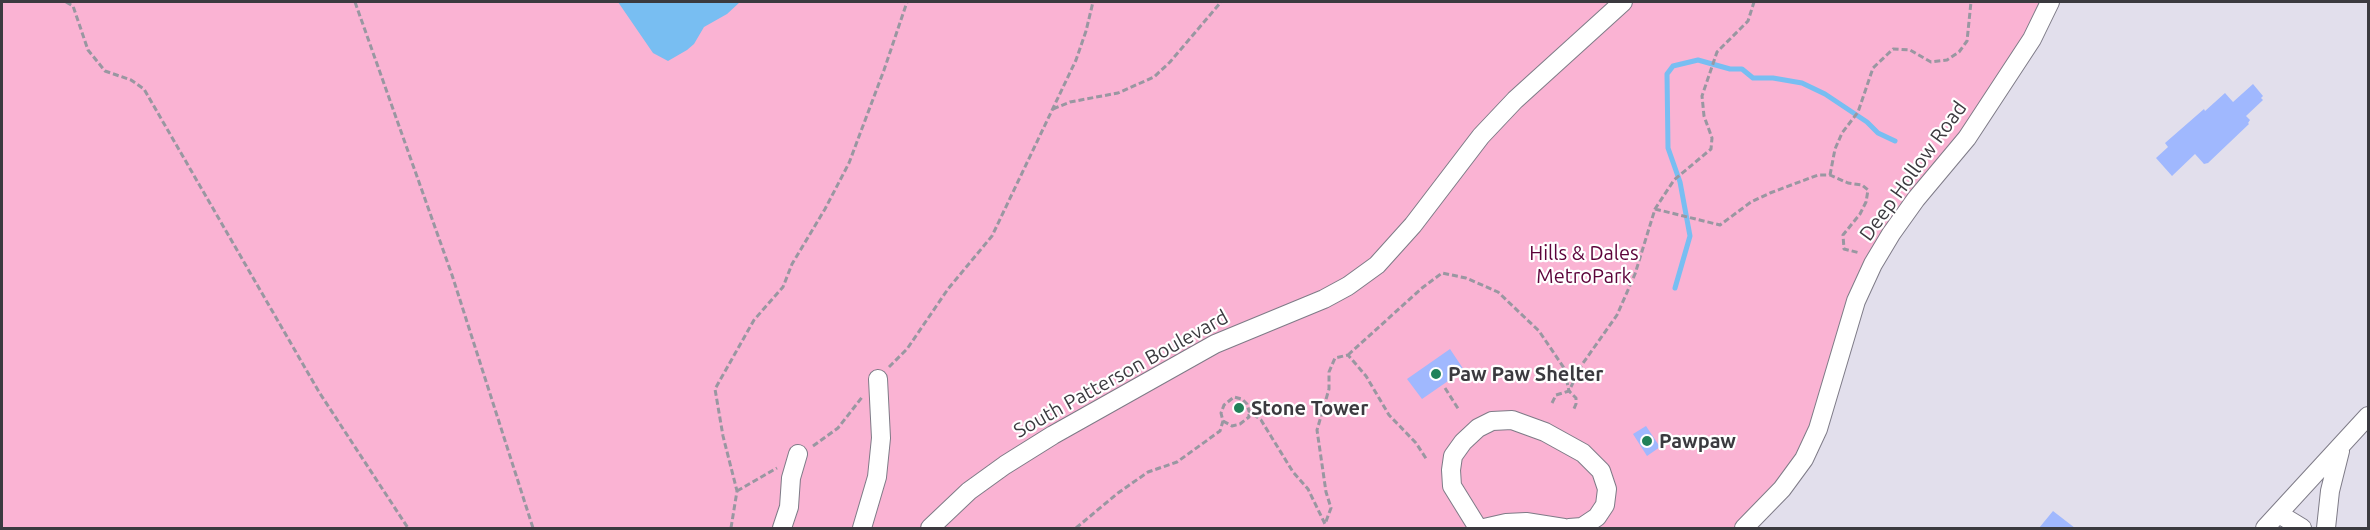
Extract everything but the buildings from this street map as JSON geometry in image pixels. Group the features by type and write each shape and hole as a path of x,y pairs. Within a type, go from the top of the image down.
{"street":[{"name":"South Patterson Boulevard","path":"930,528 969,491 1053,435 1215,344 1332,295 1377,265 1413,225 1481,136 1515,100 1623,2"},
{"name":"Deep Hollow Road","path":"1744,528 1782,489 1804,459 1824,411 1856,301 1877,257 1916,199 1967,138 2032,39 2050,2"},
{"path":"862,528 877,477 880,438 878,379"},
{"path":"2265,528 2342,447 2368,416"},
{"path":"1478,528 1452,486 1453,456 1463,442 1478,428 1492,421 1512,420 1545,432 1583,453 1601,471 1607,489 1605,505 1597,517 1590,522 1582,527 1569,528"},
{"path":"2326,528 2334,470 2342,447"},
{"path":"782,528 789,507 791,478 798,454"},
{"path":"2279,514 2302,528"},
{"path":"1484,528 1506,523 1526,522 1564,528"}],"path":[{"path":"66,2 73,6 88,51 105,71 131,80 144,89 319,392 408,528"},
{"path":"355,2 452,275 533,528"},
{"path":"731,528 737,491 723,436 716,389 754,320 783,287 792,264 849,163 907,2"},
{"path":"737,491 838,428 854,406 907,349 948,289 992,236 1076,60 1093,2"},
{"path":"1051,110 1070,102 1118,93 1154,77 1170,62 1221,2"},
{"path":"1552,403 1556,395 1569,391 1581,366 1617,315 1635,274 1655,209 1674,180 1711,149 1712,138 1704,116 1702,96 1718,52 1748,21 1754,2"},
{"path":"1830,175 1835,149 1842,133 1858,112 1873,68 1893,49 1910,50 1931,63 1947,60 1959,52 1967,41 1971,2"},
{"path":"1655,209 1720,225 1751,202 1770,193 1818,175 1830,175 1848,183 1862,185 1868,190 1866,202 1860,213 1843,235 1844,249 1877,257"},
{"path":"1324,528 1331,508 1326,492 1317,430 1329,389 1329,372 1335,358 1348,355 1422,288 1442,273 1466,278 1498,292 1539,331 1563,368 1569,391 1576,398 1573,411"},
{"path":"1348,355 1365,376 1389,415 1416,443 1427,460"},
{"path":"1445,388 1460,410"},
{"path":"1076,528 1118,493 1148,472 1177,462 1220,431 1224,405 1234,397 1242,399 1247,404 1249,417 1240,424 1232,426 1223,421"},
{"path":"1249,411 1261,420 1293,472 1308,489 1325,524"}],"green space":[{"name":"Hills & Dales MetroPark","path":"2,2 2050,2 1873,264 1818,429 1744,528 2,528"}],"water":[{"path":"618,2 740,2 727,14 704,27 694,44 687,50 668,61 653,53"}],"waterway":[{"path":"1675,288 1690,236 1680,182 1668,148 1667,74 1673,66 1698,60 1730,69 1742,69 1753,78 1773,78 1802,83 1825,94 1867,122 1878,133 1895,141"}],"place":[{"name":"Paw Paw Shelter","path":"1436,374"},
{"name":"Stone Tower","path":"1239,408"},
{"name":"Pawpaw","path":"1647,441"}]}
